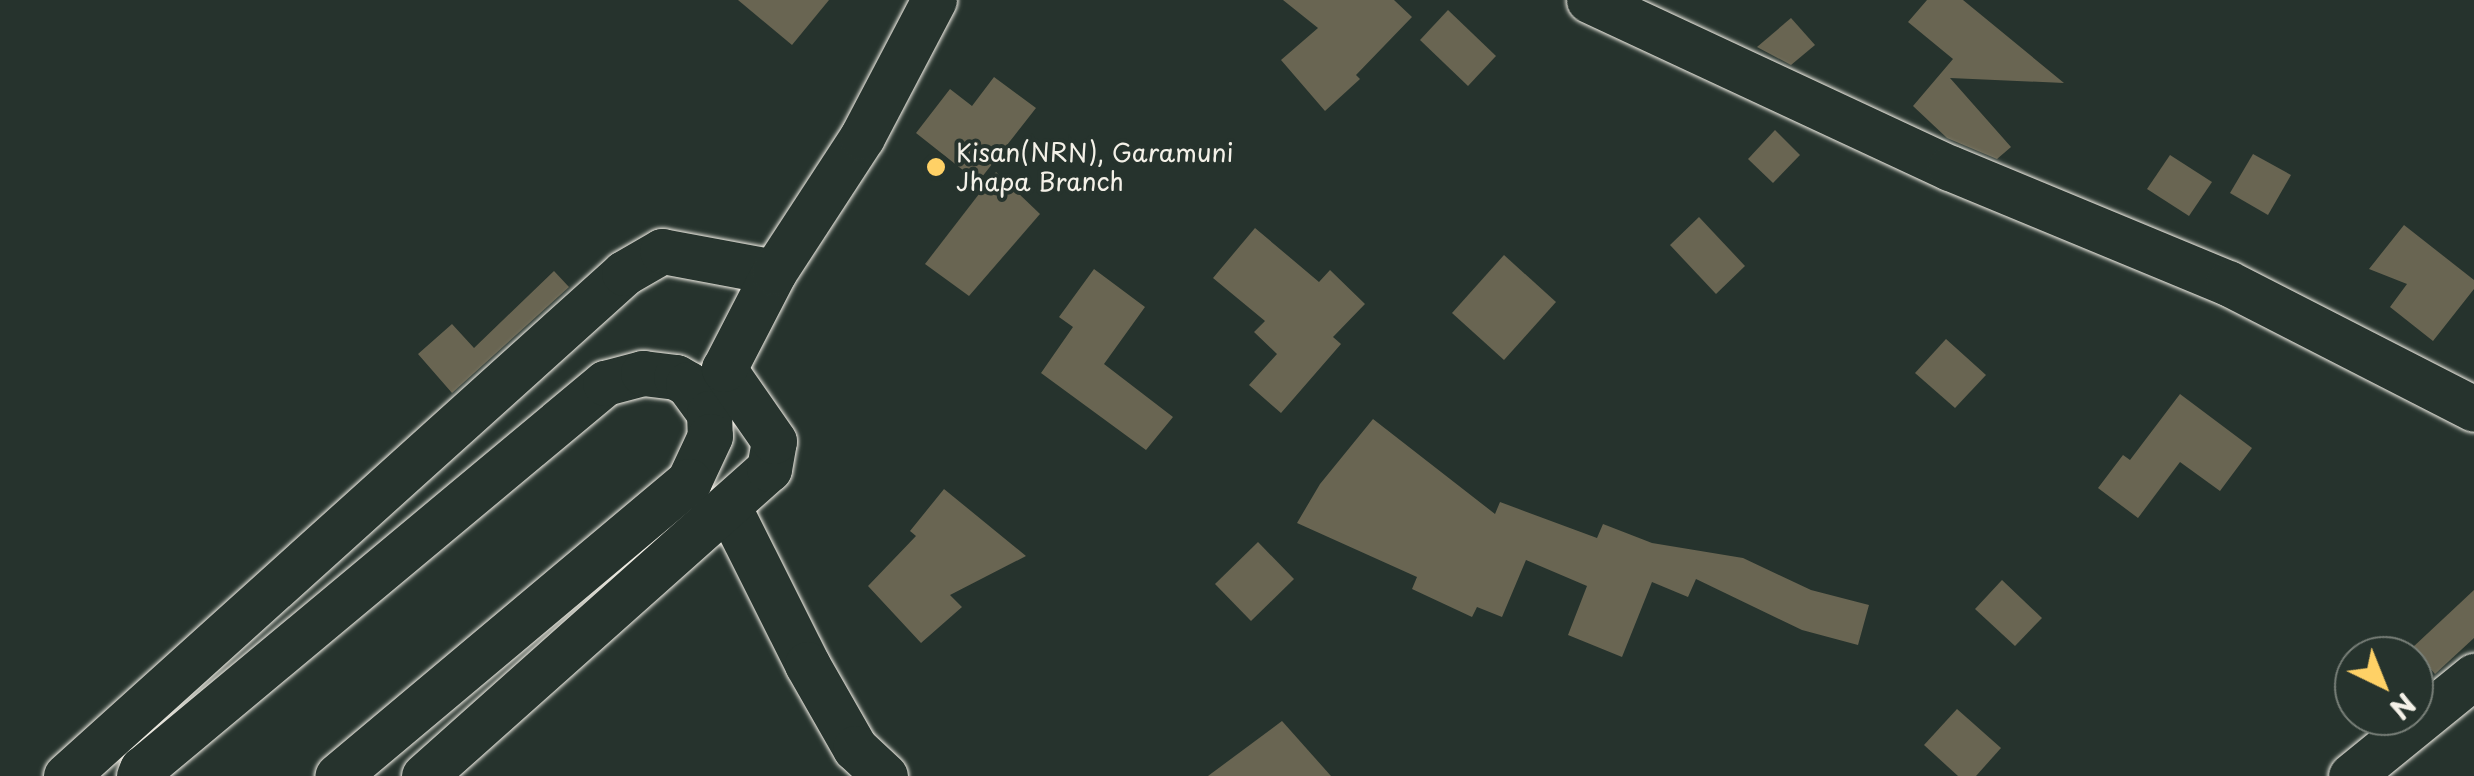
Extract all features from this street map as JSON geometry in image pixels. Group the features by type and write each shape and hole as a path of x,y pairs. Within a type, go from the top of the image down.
{"street":[{"path":"424,776 769,469 774,441 724,369 774,272 862,138 934,0"},
{"path":"1589,0 1950,168 2228,284 2474,408"},
{"path":"66,776 624,273 662,251 774,272"},
{"path":"139,776 142,768 605,383 643,373 676,377 688,384 708,413 710,436 689,481 338,776"},
{"path":"728,506 807,664 856,748 885,776"},
{"path":"2351,776 2474,676"}],"building":[{"path":"738,0 829,0 792,45"},
{"path":"1283,0 1394,0 1412,17 1356,75 1360,79 1325,111 1281,60 1318,28"},
{"path":"1927,0 1963,0 2064,83 1950,78 2011,147 1997,159 1947,138 1913,106 1953,59 1908,22"},
{"path":"1448,10 1496,56 1468,86 1420,40"},
{"path":"1791,18 1815,45 1791,65 1757,47"},
{"path":"994,77 1036,108 978,182 916,133 950,89 972,106"},
{"path":"1775,130 1800,155 1773,183 1748,159"},
{"path":"2253,154 2291,175 2268,215 2230,193"},
{"path":"2170,155 2212,182 2189,216 2147,189"},
{"path":"996,172 1040,214 969,296 925,264"},
{"path":"1699,217 1745,266 1716,294 1670,245"},
{"path":"2404,225 2474,280 2474,289 2433,341 2390,307 2407,284 2369,269"},
{"path":"1255,228 1319,282 1330,270 1365,304 1333,337 1341,344 1281,413 1249,385 1277,354 1254,332 1265,321 1213,278"},
{"path":"1504,255 1556,302 1504,360 1452,313"},
{"path":"1094,269 1145,307 1104,364 1173,417 1146,450 1041,373 1073,327 1059,317"},
{"path":"554,271 569,287 452,393 418,354 452,324 474,348"},
{"path":"1946,339 1986,375 1955,408 1915,373"},
{"path":"2180,394 2252,448 2220,491 2180,462 2138,518 2098,488 2123,455 2130,460"},
{"path":"1373,419 1495,514 1500,502 1597,538 1603,524 1652,543 1743,558 1811,590 1869,605 1858,645 1802,630 1696,579 1688,597 1652,582 1622,657 1568,635 1587,586 1526,560 1502,617 1477,607 1472,617 1412,589 1417,577 1297,523 1320,484"},
{"path":"944,489 1026,556 950,595 962,607 921,643 868,586 916,536 910,531"},
{"path":"1258,542 1294,579 1251,621 1215,584"},
{"path":"2002,580 2042,618 2015,646 1975,609"},
{"path":"2474,590 2474,638 2435,674 2434,636 2425,636"},
{"path":"1957,709 2001,748 1976,776 1958,776 1924,745"},
{"path":"1282,721 1331,776 1208,776"}],"place":[{"name":"Kisan(NRN), Garamuni Jhapa Branch","path":"936,167"}]}
